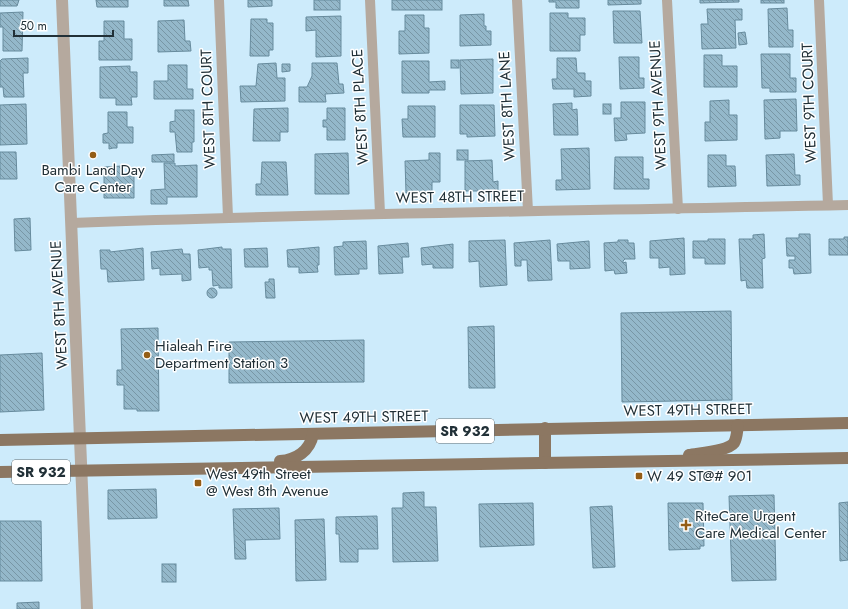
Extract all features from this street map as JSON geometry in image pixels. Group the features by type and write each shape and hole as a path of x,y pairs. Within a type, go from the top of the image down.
{"main road":[{"name":"WEST 49TH STREET","path":"0,440 848,423"},
{"path":"658,461 727,448 733,444 736,438 738,425"},
{"path":"545,428 545,463"},
{"path":"216,468 240,462 296,459 312,440 313,434"},
{"name":"SR 932","path":"0,472 848,458"}],"street":[{"name":"WEST 8TH AVENUE","path":"62,0 87,609"},
{"name":"WEST 8TH COURT","path":"219,0 228,217"},
{"name":"WEST 8TH PLACE","path":"370,0 380,213"},
{"name":"WEST 8TH LANE","path":"517,0 528,211"},
{"name":"WEST 9TH AVENUE","path":"667,0 678,209"},
{"name":"WEST 9TH COURT","path":"819,0 828,205"},
{"name":"WEST 48TH STREET","path":"72,223 380,213 678,209 848,204"}],"building":[{"path":"0,0 19,0 17,6 0,6"},
{"path":"96,0 128,0 128,7 97,7"},
{"path":"164,0 188,0 189,6 164,6"},
{"path":"248,0 272,0 272,6 248,7"},
{"path":"314,0 340,0 340,10 314,10"},
{"path":"392,0 442,0 442,10 392,10"},
{"path":"549,0 579,0 579,8 556,8 556,2 549,2"},
{"path":"608,0 641,0 641,4 608,5"},
{"path":"700,0 739,0 739,2 700,3"},
{"path":"761,0 784,0 784,3 761,3"},
{"path":"787,8 788,30 793,30 793,47 769,47 768,9"},
{"path":"707,9 742,9 742,20 735,20 736,48 702,49 701,24 708,24"},
{"path":"613,11 640,11 642,43 614,43"},
{"path":"23,12 22,51 3,51 3,27 0,27 0,13"},
{"path":"550,13 568,13 568,18 585,18 585,35 580,35 580,51 550,51"},
{"path":"484,14 484,26 486,26 486,31 491,31 491,45 460,46 460,15"},
{"path":"405,15 424,15 424,28 429,28 429,53 399,54 399,31 405,31"},
{"path":"341,16 341,56 316,57 316,30 306,31 306,17"},
{"path":"251,19 267,19 267,23 273,23 273,50 269,50 269,56 250,56"},
{"path":"184,20 185,41 190,41 191,51 158,52 158,21"},
{"path":"104,21 124,21 124,39 132,39 132,60 99,60 99,41 104,41"},
{"path":"745,32 747,44 739,45 738,33"},
{"path":"761,54 790,54 790,78 796,78 796,92 770,92 770,88 762,88"},
{"path":"704,55 722,55 722,66 737,66 737,87 704,87"},
{"path":"619,57 639,57 639,78 644,78 644,88 620,89"},
{"path":"28,58 28,73 23,73 24,97 4,97 3,87 0,87 0,61 2,59"},
{"path":"557,58 576,58 577,73 585,73 585,81 591,81 591,96 574,97 574,89 553,89 552,79 557,79"},
{"path":"493,59 493,93 461,94 460,60"},
{"path":"451,60 459,60 459,68 451,68"},
{"path":"402,61 429,61 429,82 445,81 445,90 429,90 429,93 402,93"},
{"path":"276,63 277,78 285,78 285,101 241,102 240,86 256,86 258,64"},
{"path":"312,63 337,63 339,84 343,84 344,93 325,94 326,102 299,102 299,87 307,87 312,76"},
{"path":"282,64 290,64 290,71 282,72"},
{"path":"168,65 187,65 187,89 193,89 193,99 154,99 154,81 168,81"},
{"path":"130,66 130,72 137,72 137,97 131,97 132,105 116,105 116,98 100,98 100,67"},
{"path":"796,99 797,131 780,131 780,138 765,139 764,100"},
{"path":"729,100 729,115 737,115 737,140 705,141 705,122 710,122 710,101"},
{"path":"621,102 645,102 645,133 626,134 627,140 615,141 614,118 621,118"},
{"path":"572,103 572,110 577,109 578,135 554,135 553,104"},
{"path":"26,104 27,144 0,145 0,105"},
{"path":"603,104 611,104 611,114 603,114"},
{"path":"460,105 494,105 495,136 467,137 467,134 460,134"},
{"path":"408,106 435,106 435,137 403,137 402,119 408,119"},
{"path":"288,108 288,132 280,132 280,141 253,141 254,109"},
{"path":"327,108 345,108 345,140 327,140 327,127 323,127 323,120 327,120"},
{"path":"175,110 194,110 194,142 192,142 192,152 177,152 175,132 170,132 170,122 175,121"},
{"path":"108,112 127,112 127,127 133,127 133,143 117,143 117,148 109,149 109,143 103,143 103,134 108,133"},
{"path":"589,148 590,189 556,190 556,180 562,180 561,149"},
{"path":"457,150 468,150 468,160 457,160"},
{"path":"0,152 16,152 17,179 0,179"},
{"path":"348,153 349,194 315,194 315,154"},
{"path":"429,153 440,153 440,182 432,182 432,192 406,193 405,161 429,160"},
{"path":"174,154 174,162 152,162 152,155"},
{"path":"794,154 795,175 800,175 800,185 767,186 766,155"},
{"path":"708,155 726,155 726,166 735,166 736,186 708,187"},
{"path":"615,157 643,157 643,179 649,179 649,189 614,189"},
{"path":"492,160 493,182 498,181 498,191 465,191 465,161"},
{"path":"262,162 286,162 288,195 256,195 256,184 261,184"},
{"path":"164,163 175,163 175,166 197,165 197,197 167,197 167,204 151,204 151,190 165,189"},
{"path":"122,166 122,176 134,176 134,198 104,198 104,167"},
{"path":"30,218 31,250 15,251 14,219"},
{"path":"764,234 765,258 762,259 763,288 747,288 746,280 741,281 739,239 753,239 753,235"},
{"path":"799,234 810,234 811,273 794,274 793,268 789,268 789,260 795,260 795,256 787,256 786,238 799,238"},
{"path":"844,237 848,237 848,255 829,255 829,239 844,239"},
{"path":"684,238 685,274 670,275 670,267 659,268 659,258 650,258 650,241"},
{"path":"708,239 725,239 725,264 705,264 705,258 693,258 693,241 708,241"},
{"path":"505,240 507,285 480,287 479,261 469,262 469,241"},
{"path":"550,240 552,280 528,281 527,260 521,260 521,266 515,266 514,243"},
{"path":"618,240 628,240 628,243 634,243 635,259 625,259 623,261 623,263 626,262 627,273 615,274 614,270 605,271 604,243 618,242"},
{"path":"366,241 367,269 359,269 359,274 335,275 334,247 343,246 343,242"},
{"path":"589,241 590,268 570,269 570,261 558,261 557,244"},
{"path":"408,243 409,257 402,257 403,273 379,274 378,246"},
{"path":"453,244 453,268 433,268 433,264 422,265 421,248"},
{"path":"222,247 222,249 231,249 232,288 219,288 219,285 213,286 212,270 209,270 209,267 199,268 198,250"},
{"path":"319,247 319,265 317,265 318,272 299,273 299,267 288,267 287,250"},
{"path":"143,248 144,280 108,282 107,269 101,269 100,250 110,250 110,252"},
{"path":"267,248 268,267 245,267 244,249"},
{"path":"182,249 183,254 190,254 191,280 182,281 182,274 160,275 160,268 152,269 151,252"},
{"path":"269,279 274,279 275,298 266,298 265,282 269,282"},
{"path":"212,288 217,293 212,298 207,293"},
{"path":"731,311 732,400 622,402 621,313"},
{"path":"494,326 495,388 469,388 468,327"},
{"path":"158,328 159,411 137,411 137,409 124,409 124,385 117,385 117,370 122,370 121,329"},
{"path":"364,340 364,382 229,383 229,342"},
{"path":"42,353 44,410 0,412 0,355"},
{"path":"156,489 157,518 108,519 108,490"},
{"path":"424,492 424,507 436,507 438,561 393,562 392,508 403,508 403,493"},
{"path":"774,495 776,580 732,581 729,496"},
{"path":"848,502 848,560 840,561 839,503"},
{"path":"533,503 534,545 480,547 479,504"},
{"name":"RiteCare Urgent Care Medical Center","path":"668,503 703,503 704,546 700,546 700,549 669,550"},
{"path":"612,506 615,567 593,568 590,507"},
{"path":"279,508 280,539 245,540 246,559 235,559 233,509"},
{"path":"377,516 378,549 358,549 358,562 340,562 339,534 336,534 336,517"},
{"path":"324,519 326,580 296,581 295,520"},
{"path":"0,521 41,521 42,581 0,581"},
{"path":"162,564 176,564 176,582 162,582"},
{"path":"39,602 39,609 17,609 17,603"}],"place":[{"name":"Bambi Land Day Care Center","path":"93,155"},
{"name":"Hialeah Fire Department Station 3","path":"147,355"},
{"name":"W 49 ST@# 901","path":"639,476"},
{"name":"West 49th Street @ West 8th Avenue","path":"198,483"},
{"name":"RiteCare Urgent Care Medical Center","path":"686,525"}]}
